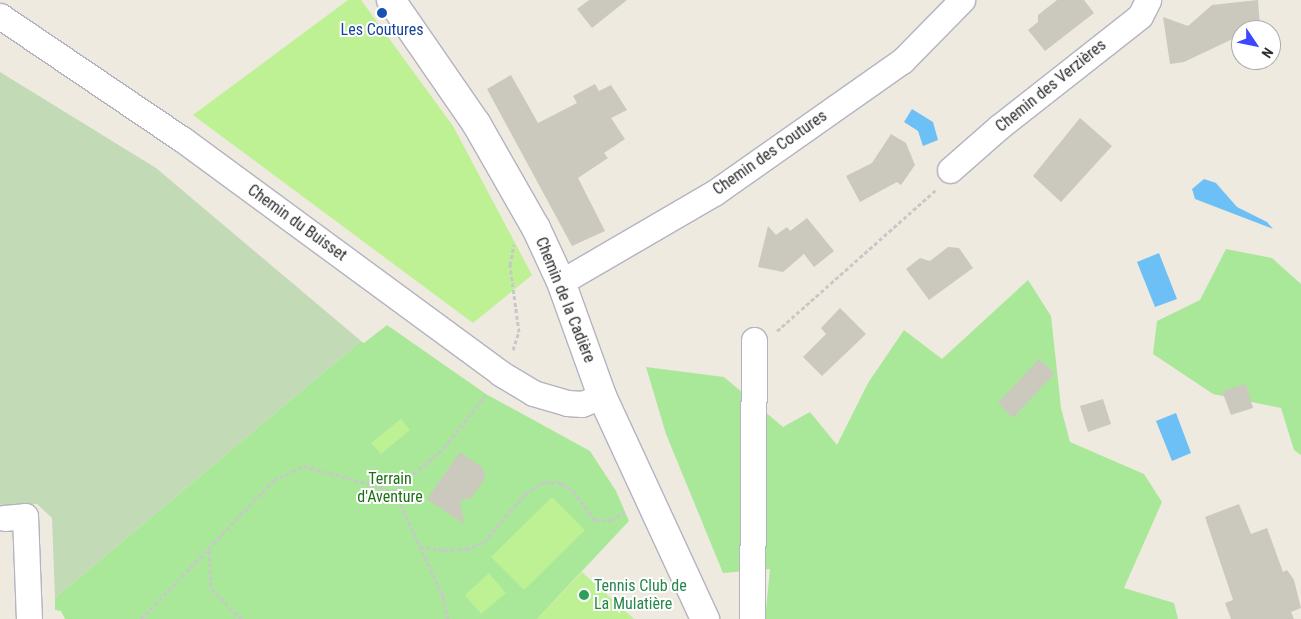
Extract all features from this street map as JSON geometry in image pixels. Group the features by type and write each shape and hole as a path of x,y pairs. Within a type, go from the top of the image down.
{"street":[{"name":"Chemin de la Cadière","path":"391,0 498,158 561,282 602,396 705,619"},
{"name":"Chemin des Coutures","path":"561,282 714,193 885,73 902,61 962,0"},
{"name":"Chemin des Verzières","path":"950,170 1140,16 1148,0"},
{"name":"Chemin du Buisset","path":"0,16 182,139 500,372 532,393 567,403 582,404 602,396"},
{"path":"752,619 754,340"},
{"path":"4,518 25,516 29,619"}],"path":[{"path":"754,340 772,335 935,191 950,170"},
{"path":"510,355 519,332 510,265 516,240"},
{"path":"394,491 444,448 488,391"},
{"path":"141,619 274,480 304,466 394,491 446,604 448,619"},
{"path":"420,546 444,550 466,549 484,542 524,495 544,482 561,483 573,491 595,520 611,520 648,499"},
{"path":"208,550 211,589 242,619"}],"green space":[{"path":"348,0 361,0 453,126 532,275 473,323 193,115"},
{"path":"0,72 156,168 361,341 55,598 52,518 37,504 2,507 0,504"},
{"path":"1226,249 1272,258 1301,284 1301,455 1294,450 1281,408 1213,394 1153,354 1157,321 1200,300"},
{"path":"1028,280 1051,316 1061,408 1070,442 1144,474 1162,502 1124,588 1174,603 1178,619 765,619 770,569 723,573 666,434 646,367 724,377 783,427 810,412 837,445 868,383 904,330 942,359"},
{"name":"Terrain d'Aventure","path":"387,325 486,394 590,451 616,491 629,521 537,619 65,619 61,611 55,610 55,598 361,341 364,343"},
{"path":"401,419 410,430 381,454 371,443"},
{"path":"552,497 585,530 524,590 491,557"},
{"name":"Tennis Club de La Mulatière","path":"582,572 634,619 537,619"},
{"path":"489,573 506,593 481,614 465,595"}],"water":[{"path":"912,109 933,122 938,140 923,146 918,131 904,122"},
{"path":"1204,179 1216,183 1237,207 1267,222 1273,229 1195,199 1192,189"},
{"path":"1159,253 1177,299 1155,307 1137,262"},
{"path":"1176,413 1191,453 1172,461 1156,421"}],"building":[{"path":"589,0 627,0 592,28 577,9"},
{"path":"1057,0 1084,0 1094,13 1045,51 1028,30 1038,22 1038,15"},
{"path":"1258,0 1260,20 1231,20 1231,40 1184,62 1170,64 1163,17 1188,26 1212,5"},
{"path":"511,75 538,123 577,103 573,96 595,84 599,91 611,85 627,110 611,118 625,139 604,153 608,158 578,178 605,231 572,246 487,89"},
{"path":"1080,118 1112,146 1061,202 1033,176"},
{"path":"891,134 906,143 915,165 901,185 897,182 860,202 846,176 872,163"},
{"path":"807,218 834,251 814,267 804,254 783,272 758,267 768,226 776,235 787,227 790,231"},
{"path":"948,247 959,248 973,268 929,300 906,269 920,258 930,261"},
{"path":"840,308 866,334 822,376 803,357 826,334 821,328"},
{"path":"1039,359 1055,373 1013,418 998,403"},
{"path":"1246,384 1253,408 1231,415 1222,391"},
{"path":"1103,399 1111,424 1088,432 1080,406"},
{"path":"460,452 483,468 485,479 470,499 460,500 464,524 427,499"},
{"path":"1239,504 1251,534 1267,528 1283,572 1287,570 1294,580 1301,608 1291,612 1294,619 1231,619 1225,603 1233,600 1205,517"}],"place":[{"name":"Les Coutures","path":"382,13"},
{"name":"Tennis Club de La Mulatière","path":"584,595"}]}
